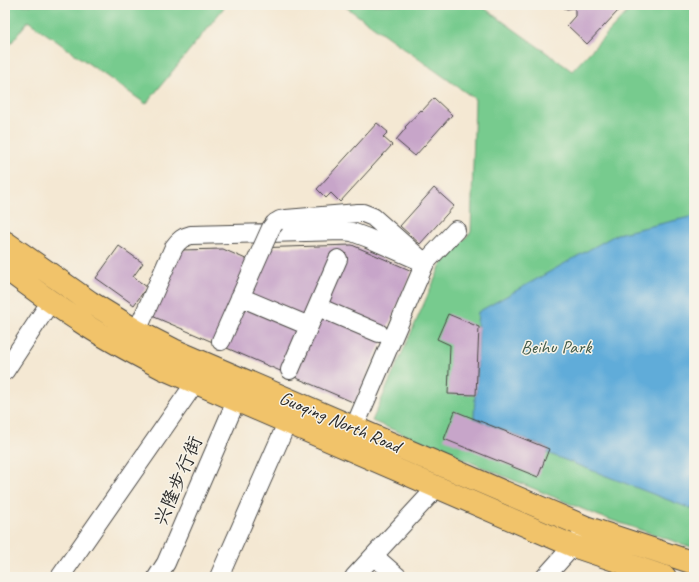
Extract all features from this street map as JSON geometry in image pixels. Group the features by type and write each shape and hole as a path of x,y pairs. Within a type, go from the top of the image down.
{"main road":[{"name":"Guoqing North Road","path":"5,242 90,302 138,331 174,350 588,528 694,563"},
{"name":"Guoqing North Road","path":"5,268 78,320 128,351 164,369 573,546 665,577"}],"street":[{"path":"221,341 271,228 280,220 358,213 368,214 378,220 425,263"},
{"path":"354,428 425,263 456,230"},
{"path":"138,331 174,247 177,242 186,236 343,231 352,232 425,263"},
{"path":"290,370 338,259"},
{"path":"240,297 309,326"},
{"path":"5,371 51,301"},
{"path":"318,307 379,333"},
{"path":"60,577 195,383"},
{"name":"兴隆步行街","path":"157,577 166,563 236,401"},
{"path":"219,577 287,423"},
{"path":"354,577 437,487"},
{"path":"545,577 588,528"},
{"path":"374,556 398,577"}],"green space":[{"path":"5,5 226,5 146,104 28,21 5,51"},
{"name":"Beihu Park","path":"343,5 480,5 572,71 634,5 694,5 694,548 599,516 372,421 441,265 471,232 475,99"}],"water":[{"path":"694,216 694,510 547,453 549,449 474,418 479,327 477,326 478,312 617,234"}],"building":[{"path":"562,5 614,5 619,10 587,44 567,25 575,16 575,9 567,9"},
{"path":"434,98 452,115 415,156 396,140 406,128 405,127"},
{"path":"377,123 388,132 383,137 392,145 340,202 331,193 326,198 317,189"},
{"path":"434,188 454,206 420,244 400,226"},
{"path":"352,245 412,271 355,403 152,316 181,250 223,249 248,260 253,248"},
{"path":"119,246 143,263 133,277 147,287 134,305 96,278"},
{"path":"448,314 479,327 476,395 448,394 450,345 437,339"},
{"path":"455,411 549,449 538,477 444,439"}]}
